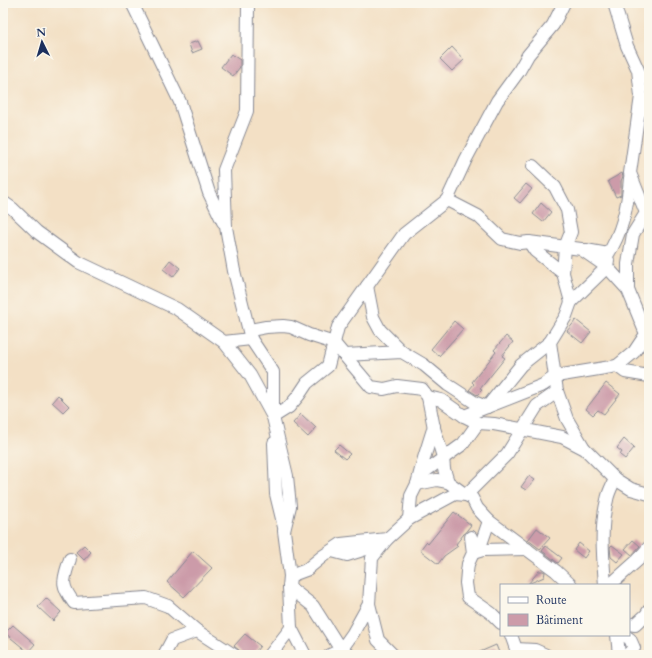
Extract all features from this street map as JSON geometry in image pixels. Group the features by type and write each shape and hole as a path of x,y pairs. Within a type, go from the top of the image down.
{"street":[{"path":"132,3 180,102 209,193 226,227"},
{"path":"248,3 247,111 224,170 226,227 234,272 250,335 273,372 273,417 287,476 290,499 290,506 284,531 290,581 291,628 305,655"},
{"path":"273,417 289,407 307,383 328,366 338,327 404,234 447,200 466,159 497,101 519,71 528,54 553,25 564,3"},
{"path":"487,407 521,365 550,342 566,316 571,302 607,267 608,254 615,242 623,222 629,193 630,173 641,96 638,70 627,46 614,3"},
{"path":"641,96 649,112"},
{"path":"533,166 556,186 567,210 571,232 565,247 563,273 571,302"},
{"path":"628,290 628,264 633,234 647,211 630,173"},
{"path":"447,200 478,216 502,239 520,243 529,242 608,254"},
{"path":"3,202 13,209 37,232 78,262 177,309 224,342 250,375 273,417"},
{"path":"529,242 535,251 563,273"},
{"path":"464,416 543,385 556,376 616,366 634,352 648,336 628,290 607,267 582,249"},
{"path":"367,286 373,317 380,330 402,352 424,365 448,385 474,402 487,407"},
{"path":"224,342 250,335 266,327 283,326 291,327 309,336 348,346 365,354"},
{"path":"550,342 557,390 567,419 585,449 615,479 631,489 649,494"},
{"path":"334,343 371,387 384,389 397,386 422,389 428,397 434,428 443,457 444,469 448,482"},
{"path":"345,355 402,352"},
{"path":"616,366 625,372 649,376"},
{"path":"409,519 411,496 419,479 424,458 448,385"},
{"path":"466,495 507,454 536,406 552,396 557,390"},
{"path":"428,397 442,400 464,416 478,423 494,424 562,436 585,449"},
{"path":"419,479 443,457 463,444 478,423"},
{"path":"419,479 448,482 472,498 477,508 489,521 556,571 570,584"},
{"path":"605,584 604,520 607,499 615,479"},
{"path":"393,655 378,640 369,604 372,558 387,539 409,519 455,494 466,495"},
{"path":"489,521 481,544 473,553 468,564 466,583 468,597 500,621"},
{"path":"471,537 473,553"},
{"path":"290,581 341,544 387,539"},
{"path":"611,584 638,560 649,547"},
{"path":"473,553 483,550 527,549"},
{"path":"70,559 64,581 66,592 74,603 146,598 168,606 197,631 234,655"},
{"path":"290,581 313,606 340,653 369,604"},
{"path":"630,624 635,625 646,615 649,610"},
{"path":"270,655 291,628"},
{"path":"164,655 172,640 197,631"},
{"path":"511,636 516,649 535,650 546,655"},
{"path":"617,636 619,655"},
{"path":"626,636 630,639 634,648 627,655"}],"building":[{"path":"198,41 202,49 192,53 189,44"},
{"path":"452,47 464,60 452,71 440,59"},
{"path":"231,54 240,60 240,67 233,76 221,67"},
{"path":"622,173 621,195 616,197 608,181"},
{"path":"526,184 532,189 520,203 514,198"},
{"path":"541,203 551,212 543,222 533,214"},
{"path":"170,260 180,268 173,277 163,269"},
{"path":"576,320 591,332 582,343 567,331"},
{"path":"454,321 463,329 439,356 431,349"},
{"path":"506,336 513,342 502,356 505,358 480,389 482,390 477,395 469,390 474,384 472,382 496,352 494,350"},
{"path":"606,383 620,394 604,414 598,410 593,415 586,409"},
{"path":"58,395 69,406 63,412 52,402"},
{"path":"301,414 316,428 308,437 293,423"},
{"path":"624,439 634,448 625,459 620,455 622,452 617,448"},
{"path":"339,445 350,454 345,459 334,450"},
{"path":"529,476 535,480 526,490 521,487"},
{"path":"454,512 471,525 456,544 458,546 444,556 438,564 420,550 426,542 428,544"},
{"path":"537,528 550,538 540,549 528,540"},
{"path":"633,540 640,546 632,555 625,549"},
{"path":"579,543 589,551 584,558 574,550"},
{"path":"84,545 91,552 84,560 76,552"},
{"path":"612,545 624,554 617,562 611,557 610,547"},
{"path":"546,546 562,558 558,563 542,551"},
{"path":"193,551 212,568 184,597 167,582"},
{"path":"539,571 545,572 544,577 528,584"},
{"path":"46,598 61,612 53,621 38,607"},
{"path":"13,625 35,644 28,652 5,633"},
{"path":"245,634 260,646 253,655 242,655 234,646"},
{"path":"496,645 500,655 473,655"}]}
